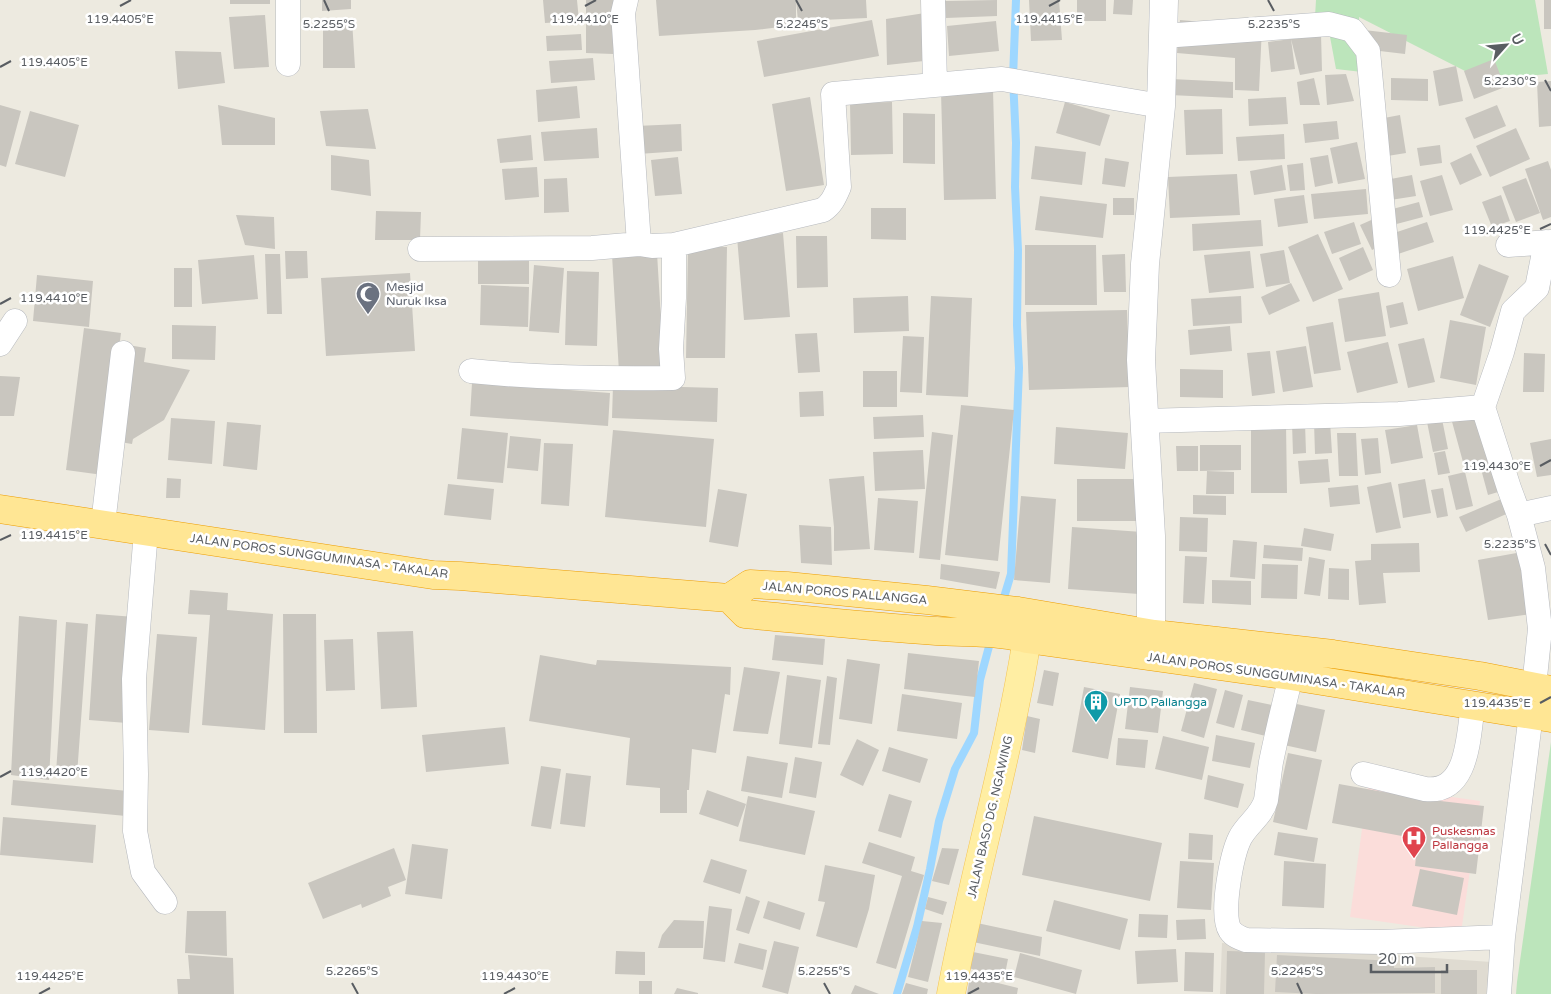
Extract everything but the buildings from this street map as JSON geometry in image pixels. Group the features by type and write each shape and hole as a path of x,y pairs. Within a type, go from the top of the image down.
{"highway":[{"name":"JALAN POROS SUNGGUMINASA - TAKALAR","path":"0,509 434,575 729,598 745,614 938,631 996,621 1151,633 1333,654 1480,676 1543,689"},
{"name":"JALAN POROS SUNGGUMINASA - TAKALAR","path":"996,621 1027,639 1290,676 1541,716"}],"main road":[{"name":"JALAN BASO DG. NGAWING","path":"951,994 998,788 1021,679 1027,639"}],"street":[{"path":"288,0 288,64"},
{"path":"626,0 623,13 639,244"},
{"path":"933,0 935,85"},
{"path":"1151,633 1151,536 1142,360 1145,264 1161,106 1164,0"},
{"path":"1163,36 1329,24 1352,30 1368,51 1388,275"},
{"path":"420,249 592,248 639,244 674,246 824,210 835,198 839,187 833,94 1011,80 1161,106"},
{"path":"1508,245 1549,242 1537,288 1513,311 1502,352 1483,407 1519,515 1533,568 1540,629 1543,689"},
{"path":"471,371 515,376 597,379 673,378 671,349 674,298 674,246"},
{"path":"0,344 15,321"},
{"path":"103,524 123,353"},
{"path":"1144,421 1390,414 1483,407"},
{"path":"1519,515 1551,508"},
{"path":"146,531 134,679 136,774 134,831 143,872 165,902"},
{"path":"1290,676 1265,802 1255,820 1244,831 1234,854 1226,911 1227,924 1231,931 1237,937 1246,940 1381,942 1504,937"},
{"path":"1363,774 1433,790 1450,784 1459,774 1463,764 1473,705"},
{"path":"1499,994 1504,937 1541,716"}],"shaded area":[{"name":"Puskesmas Pallangga","path":"1368,785 1480,801 1461,933 1350,917"},
{"path":"1222,943 1491,962 1486,994 1220,994"}],"green space":[{"path":"1316,0 1535,0 1548,74 1517,77 1467,72 1359,17 1362,72 1336,69 1328,26 1315,17"},
{"path":"1551,742 1551,994 1516,994 1517,982"}],"waterway":[{"path":"1002,604 1011,574 1019,368 1017,325 1018,250 1015,187 1016,143 1013,78 1016,0"},
{"path":"897,994 917,927 939,821 955,769 974,733 980,680 991,639"}],"place":[{"name":"Mesjid Nuruk Iksa","path":"368,315"},
{"name":"UPTD Pallangga","path":"1096,723"},
{"name":"Puskesmas Pallangga","path":"1414,859"}]}
